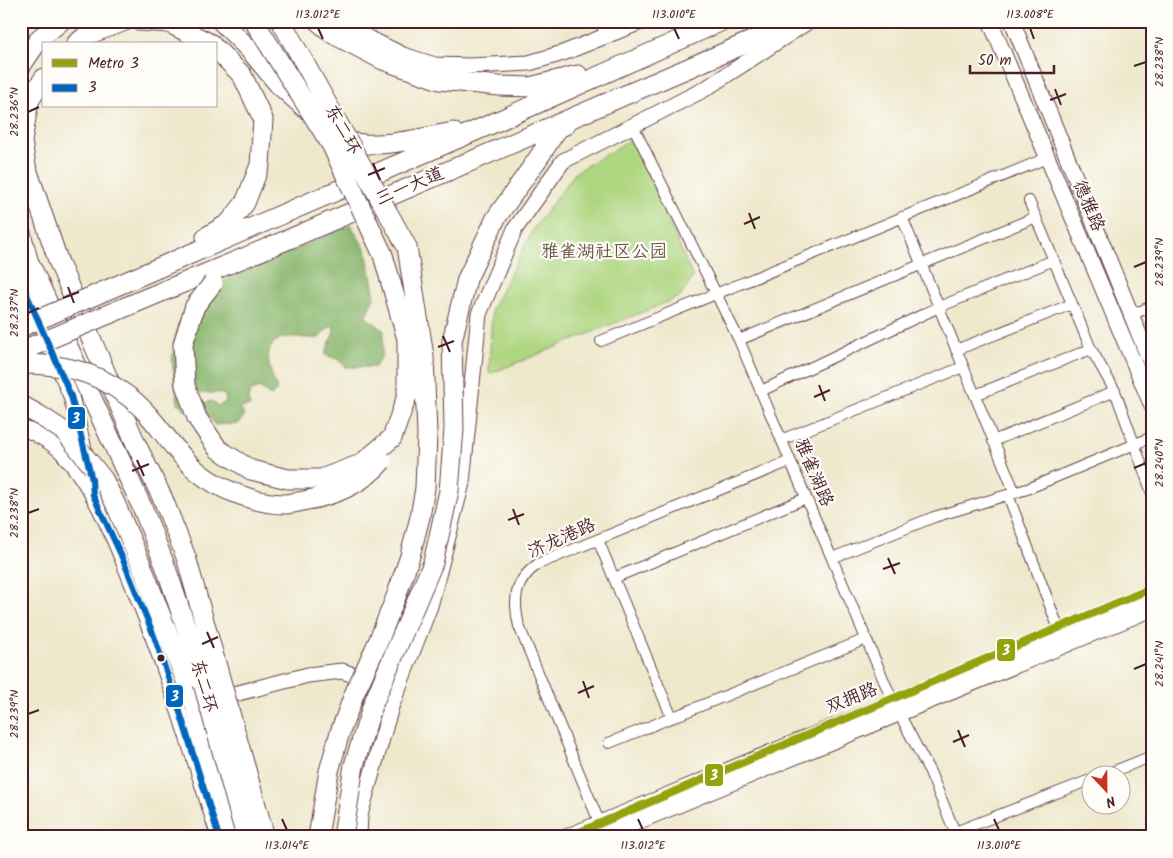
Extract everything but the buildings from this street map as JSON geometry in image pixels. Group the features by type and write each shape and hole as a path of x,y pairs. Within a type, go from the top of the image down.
{"highway":[{"path":"21,66 40,38 61,21"},
{"path":"78,42 87,35 125,21"},
{"path":"140,21 169,23 207,42"},
{"path":"221,21 250,50 279,85 344,141 387,145 488,125"},
{"path":"254,21 332,146 383,255 407,339 407,396 392,438 361,464 321,480 288,479 251,470 218,449 197,418 185,385 183,344 195,306 213,283 294,237"},
{"name":"东二环","path":"281,21 407,247 424,356"},
{"path":"318,21 334,34 383,60 440,80 499,86 530,86 568,78 639,58"},
{"name":"三一大道","path":"21,327 488,125 722,21"},
{"name":"三一大道","path":"21,351 294,237 798,21"},
{"path":"158,268 229,223 245,203 260,165 263,119 242,75 218,51"},
{"path":"342,837 354,765 370,713 433,563 449,491 454,429 452,341 467,279 496,218 538,160 558,128 671,75"},
{"path":"42,81 29,101 22,142 26,166 56,254 136,444 163,499 186,557 265,837"},
{"name":"东二环","path":"21,232 28,260 143,509 166,568 193,648 246,837"},
{"path":"21,364 63,366 86,372 103,380 125,394 144,410 154,420 181,456 216,485 265,502 285,504 337,493 357,483 379,465 401,439 413,417 424,356"},
{"path":"318,837 329,771 340,732 397,594 410,556 420,517 425,488 427,434 424,356"},
{"path":"21,405 65,432 103,479 115,503 141,564 186,681 187,707 233,837"}],"street":[{"path":"340,21 350,29 403,55 435,65 470,66 529,63 563,53 643,21"},
{"path":"600,21 606,36"},
{"path":"360,837 360,815 391,706 430,606 462,483 480,314 514,229 563,161 705,89 809,21"},
{"name":"德雅路","path":"990,21 1152,406"},
{"name":"德雅路","path":"1012,21 1152,366"},
{"name":"雅雀湖路","path":"633,126 739,340 896,708 930,772 956,834"},
{"path":"601,341 1047,158"},
{"path":"1029,201 1091,349 1115,391 1152,493"},
{"path":"902,217 993,441 1060,632"},
{"path":"739,340 1036,218"},
{"path":"760,391 939,308 1054,260"},
{"path":"21,280 71,396 92,480 93,495"},
{"path":"956,350 1072,304"},
{"path":"1131,315 1152,306"},
{"path":"975,395 1091,349"},
{"path":"781,440 963,367"},
{"path":"993,441 1115,391"},
{"path":"21,428 30,430 62,452 93,495 187,707 219,837"},
{"path":"832,558 934,517 1011,494 1152,437"},
{"name":"济龙港路","path":"603,833 520,626 516,610 516,595 524,576 538,564 790,461"},
{"path":"614,578 806,498"},
{"path":"598,540 672,718"},
{"name":"双拥路","path":"896,708 1060,632 1151,597"},
{"name":"双拥路","path":"566,837 603,833 1151,597"},
{"path":"609,743 866,639"},
{"path":"187,707 308,675 342,671 398,690"},
{"path":"1127,766 1152,756"},
{"path":"956,834 1080,784"}],"green space":[{"name":"雅雀湖社区公园","path":"630,140 639,153 693,277 680,297 489,374 492,309 534,228 576,172"},
{"path":"351,225 366,251 375,296 365,317 384,331 382,356 375,367 346,367 337,359 325,355 334,331 333,325 319,338 287,337 278,340 272,345 268,358 277,390 271,396 259,388 250,392 248,399 250,406 240,408 244,416 238,424 215,425 201,404 211,401 218,406 226,402 225,395 218,393 200,393 197,390 186,411 178,403 172,361 178,324 194,294"}],"metro line":[{"name":"3","path":"568,837 1152,588"}],"transit line":[{"name":"3","path":"21,281 71,396 92,480 93,495 121,555 154,636 219,837"}]}
